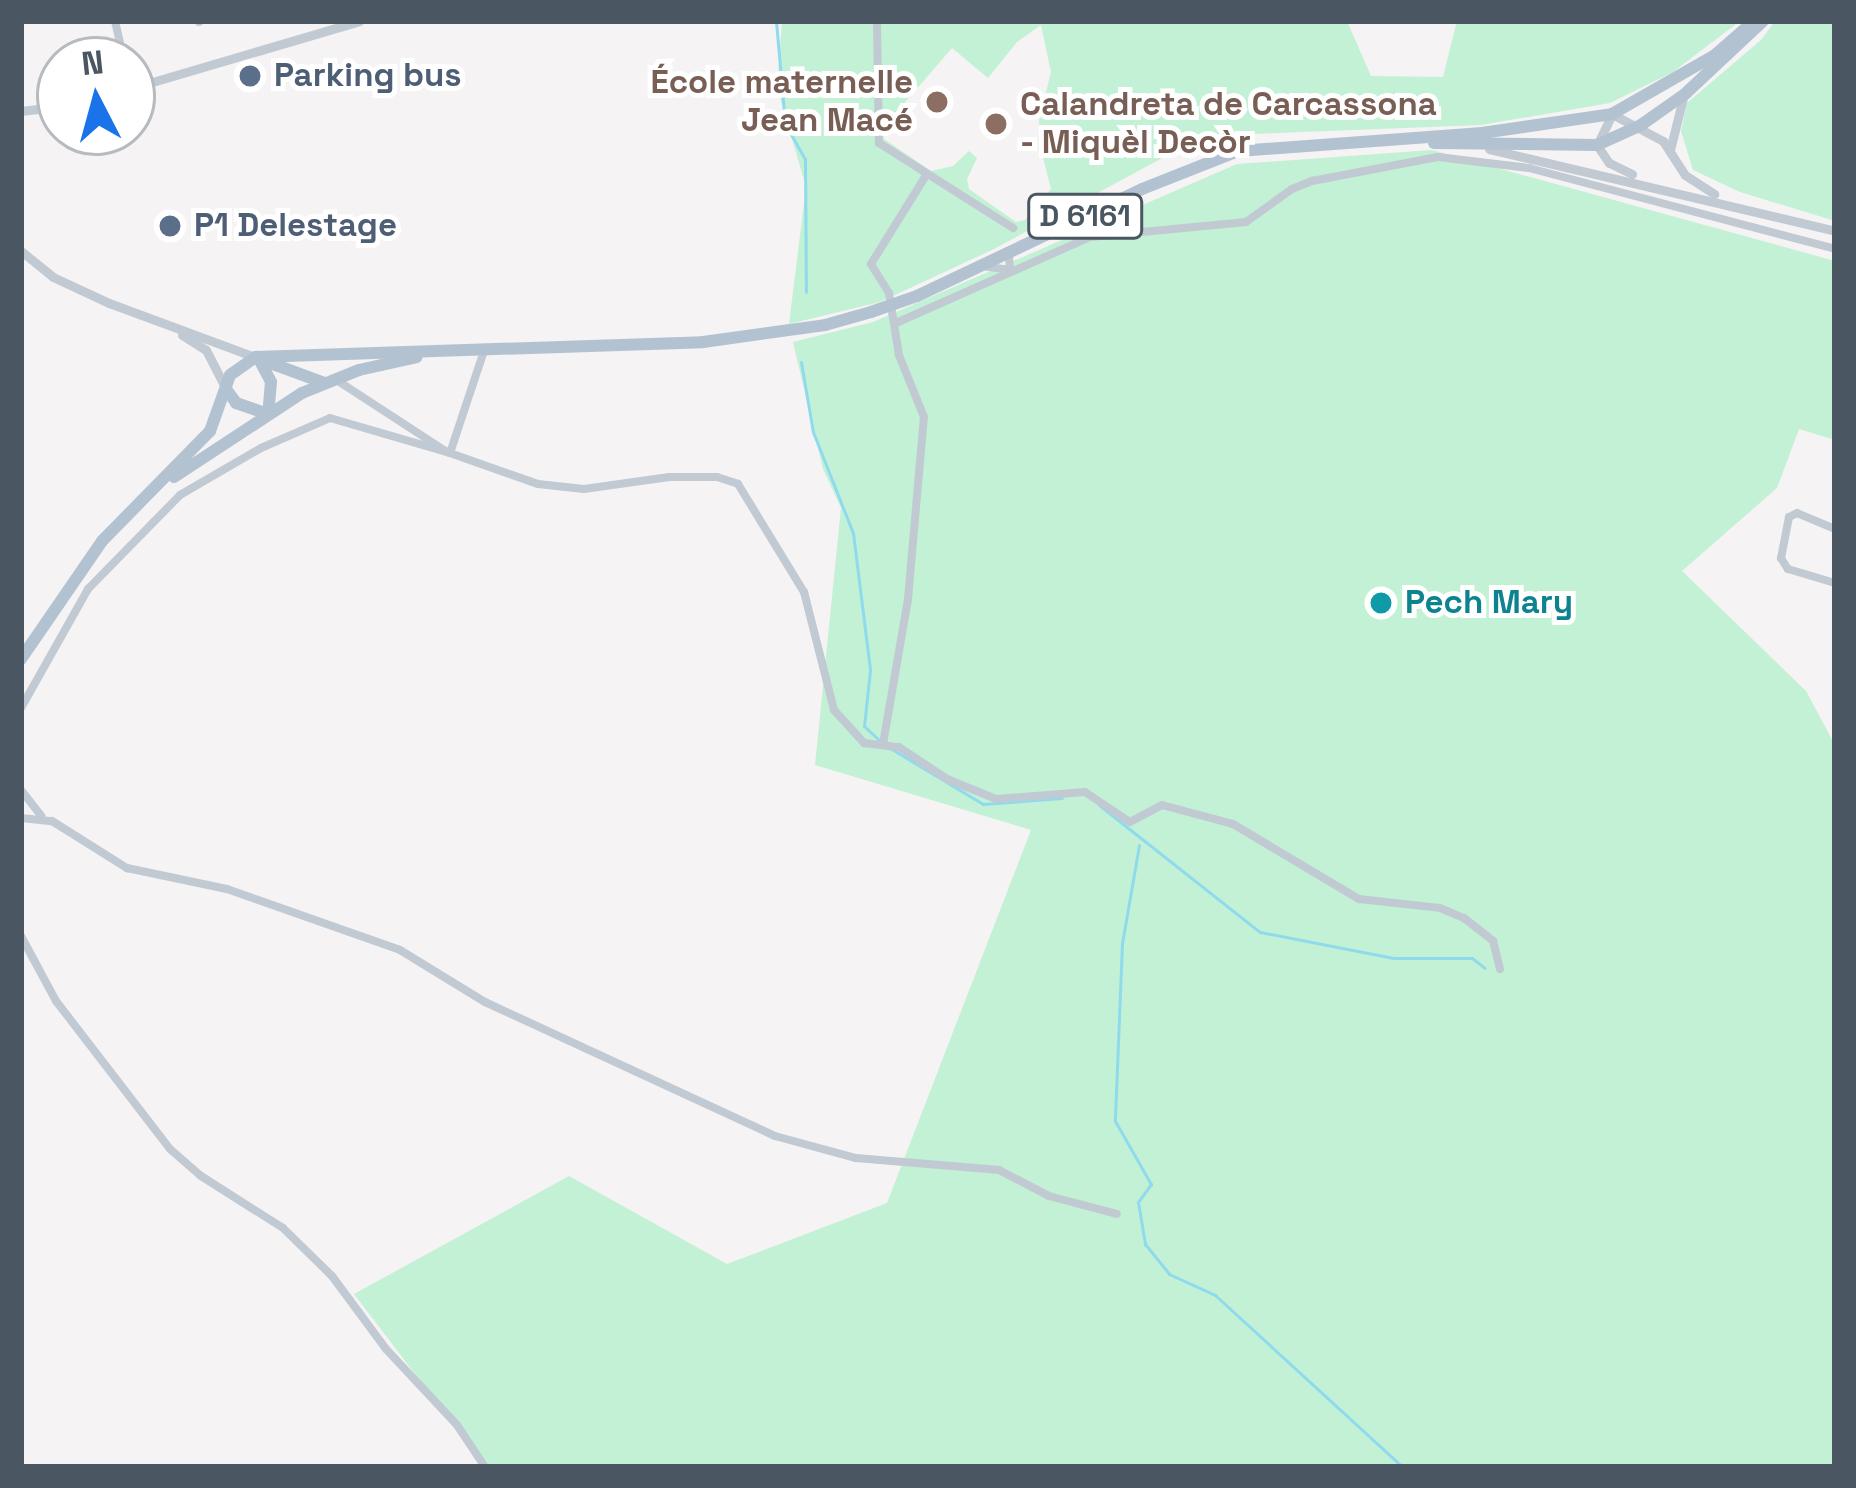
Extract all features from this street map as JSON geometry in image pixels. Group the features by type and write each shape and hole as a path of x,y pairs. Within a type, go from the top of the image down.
{"main road":[{"name":"D 6161","path":"21,659 102,541 140,502 268,414 330,381 404,358 505,345 724,340 825,326 917,296 1215,158 1257,147 1522,129 1612,114 1697,67 1754,21"},
{"name":"D 6161","path":"1372,140 1598,145 1641,125 1685,94 1763,21"},
{"path":"140,502 210,431 225,387 237,368 256,357 505,345"},
{"path":"256,357 330,381"},
{"path":"225,387 236,403 268,414 271,382 256,357"}],"street":[{"path":"156,81 357,21"},
{"path":"877,21 879,143 1012,228"},
{"path":"1670,151 1685,94"},
{"path":"1652,184 1609,163 1598,145 1612,114 1641,125 1697,185 1731,202"},
{"path":"1448,143 1526,153 1835,231"},
{"path":"896,323 1090,237 1246,222 1270,202 1312,181 1457,156 1529,168 1835,249"},
{"path":"884,744 908,599 924,416 899,355 889,293 871,264 926,177"},
{"path":"21,251 53,277 172,329 256,357"},
{"path":"1010,271 1012,251"},
{"path":"980,266 1010,271"},
{"path":"172,329 206,350 225,387"},
{"path":"448,453 485,348"},
{"path":"330,381 448,453"},
{"path":"21,708 88,589 180,495 261,448 330,418 353,420 538,484 584,489 669,477 717,477 738,484 804,592 834,710 864,743 884,744 996,800 1085,792 1130,822 1162,805 1233,824 1359,898 1440,908 1464,918 1493,941 1500,969"},
{"path":"1835,529 1797,512 1789,517 1781,558 1788,569 1835,583"},
{"path":"21,790 42,817 118,866 227,889 400,950 485,1002 775,1136 856,1158 1000,1170 1048,1196 1118,1214"},
{"path":"21,818 42,817"},
{"path":"21,936 56,1001 170,1149 201,1176 283,1228 332,1276 386,1349 457,1425 485,1467"}],"green space":[{"path":"782,21 1347,21 1371,76 1443,77 1457,21 1740,21 1673,72 1610,103 1481,125 1254,134 1166,156 994,249 880,302 789,324 806,187 777,87","holes":["1041,25 1051,72 1039,121 1051,189 1025,220 1016,222 969,189 967,179 977,158 969,151 953,166 931,171 884,139 882,129 952,48 988,78 1017,42"]},
{"path":"1775,21 1835,21 1835,221 1740,192 1693,170 1681,131 1687,103 1761,40"},
{"path":"1432,150 1835,261 1835,440 1799,429 1777,488 1682,571 1806,691 1835,745 1835,1467 486,1467 354,1294 569,1176 727,1264 887,1203 1031,830 815,765 841,508 823,469 793,342 873,322 1237,164"}],"waterway":[{"path":"776,21 785,124 805,159 806,292"},
{"path":"801,362 813,432 853,533 870,670 864,726 882,743"},
{"path":"890,748 983,804 1062,798"},
{"path":"1099,805 1260,932 1394,958 1472,958 1485,968"},
{"path":"1139,845 1122,943 1115,1121 1151,1184 1138,1202 1145,1244 1169,1274 1215,1295 1403,1467"}],"place":[{"name":"Parking bus","path":"250,76"},
{"name":"École maternelle Jean Macé","path":"937,102"},
{"name":"Calandreta de Carcassona - Miquèl Decòr","path":"996,124"},
{"name":"P1 Delestage","path":"170,226"},
{"name":"Pech Mary","path":"1381,603"}]}
